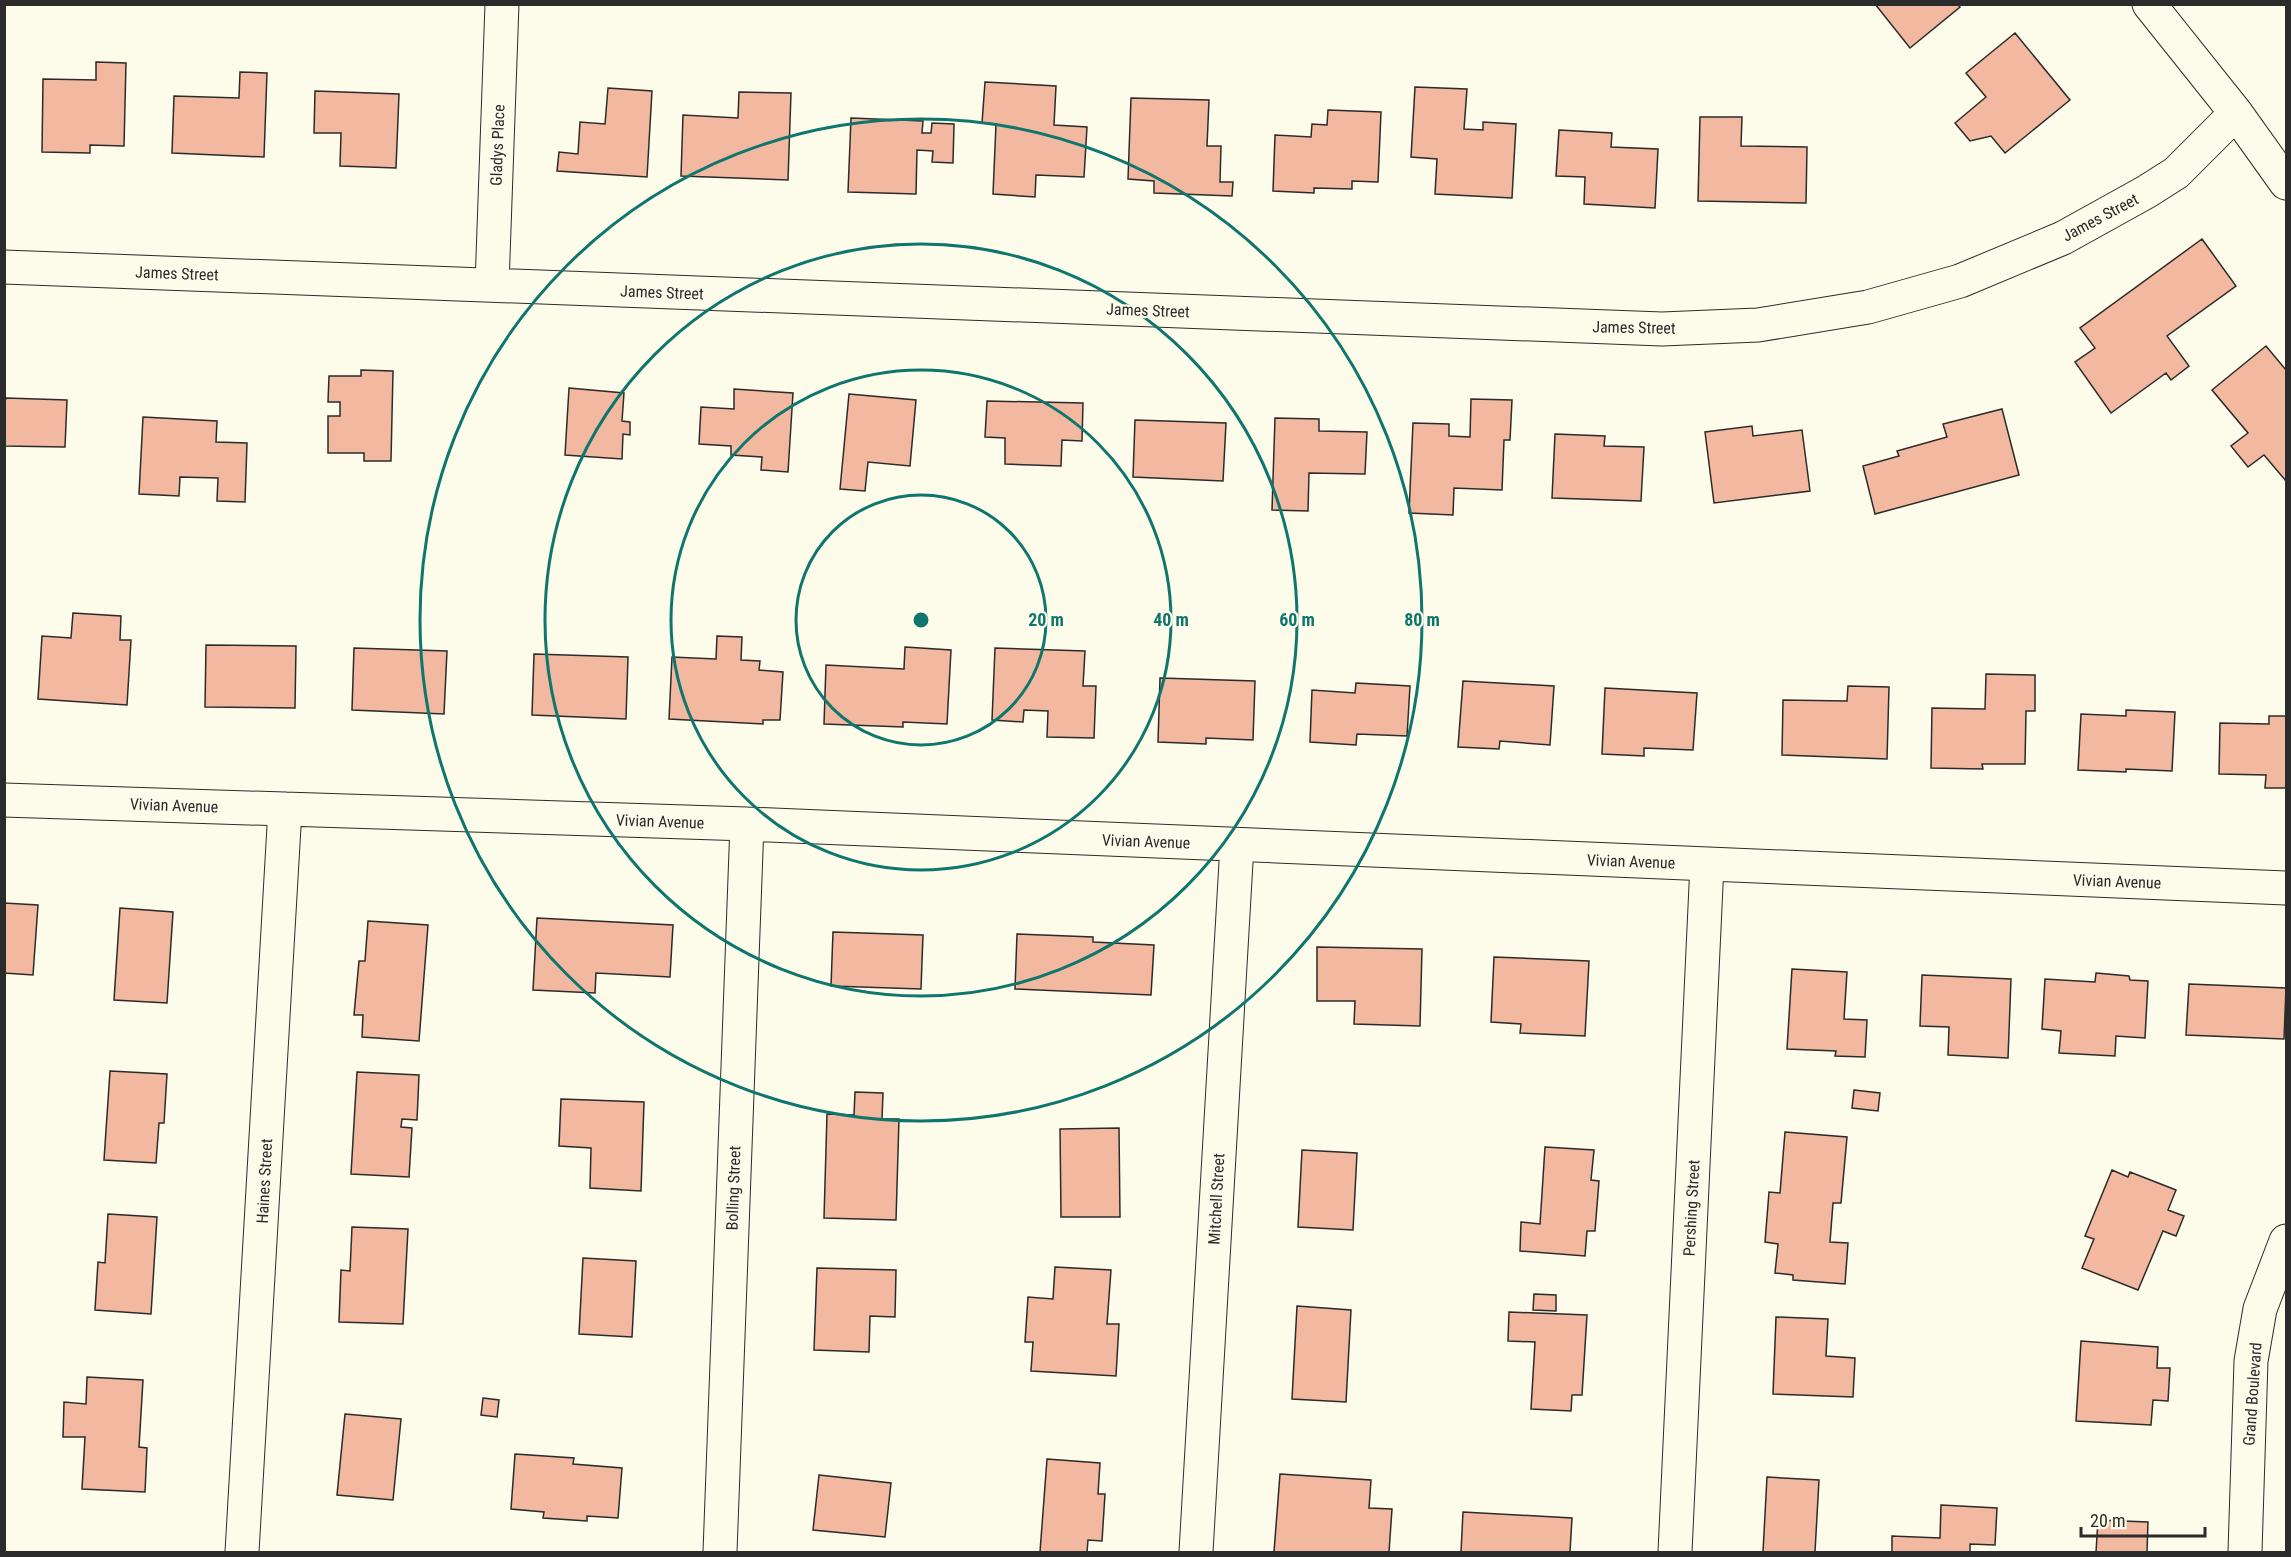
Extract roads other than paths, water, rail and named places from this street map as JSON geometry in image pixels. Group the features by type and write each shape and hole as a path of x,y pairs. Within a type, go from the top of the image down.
{"street":[{"name":"Gladys Place","path":"492,285 502,4"},
{"path":"2149,4 2236,113 2286,183"},
{"name":"James Street","path":"4,267 1662,330 1758,325 1868,307 1960,281 2063,238 2146,192 2176,172 2236,113"},
{"name":"Vivian Avenue","path":"4,800 747,824 2286,888"},
{"name":"Haines Street","path":"242,1552 285,809"},
{"name":"Bolling Street","path":"720,1552 747,824"},
{"name":"Mitchell Street","path":"1196,1552 1237,845"},
{"name":"Pershing Street","path":"1675,1552 1707,864"},
{"name":"Grand Boulevard","path":"2245,1552 2251,1361 2260,1309 2286,1241"}]}
